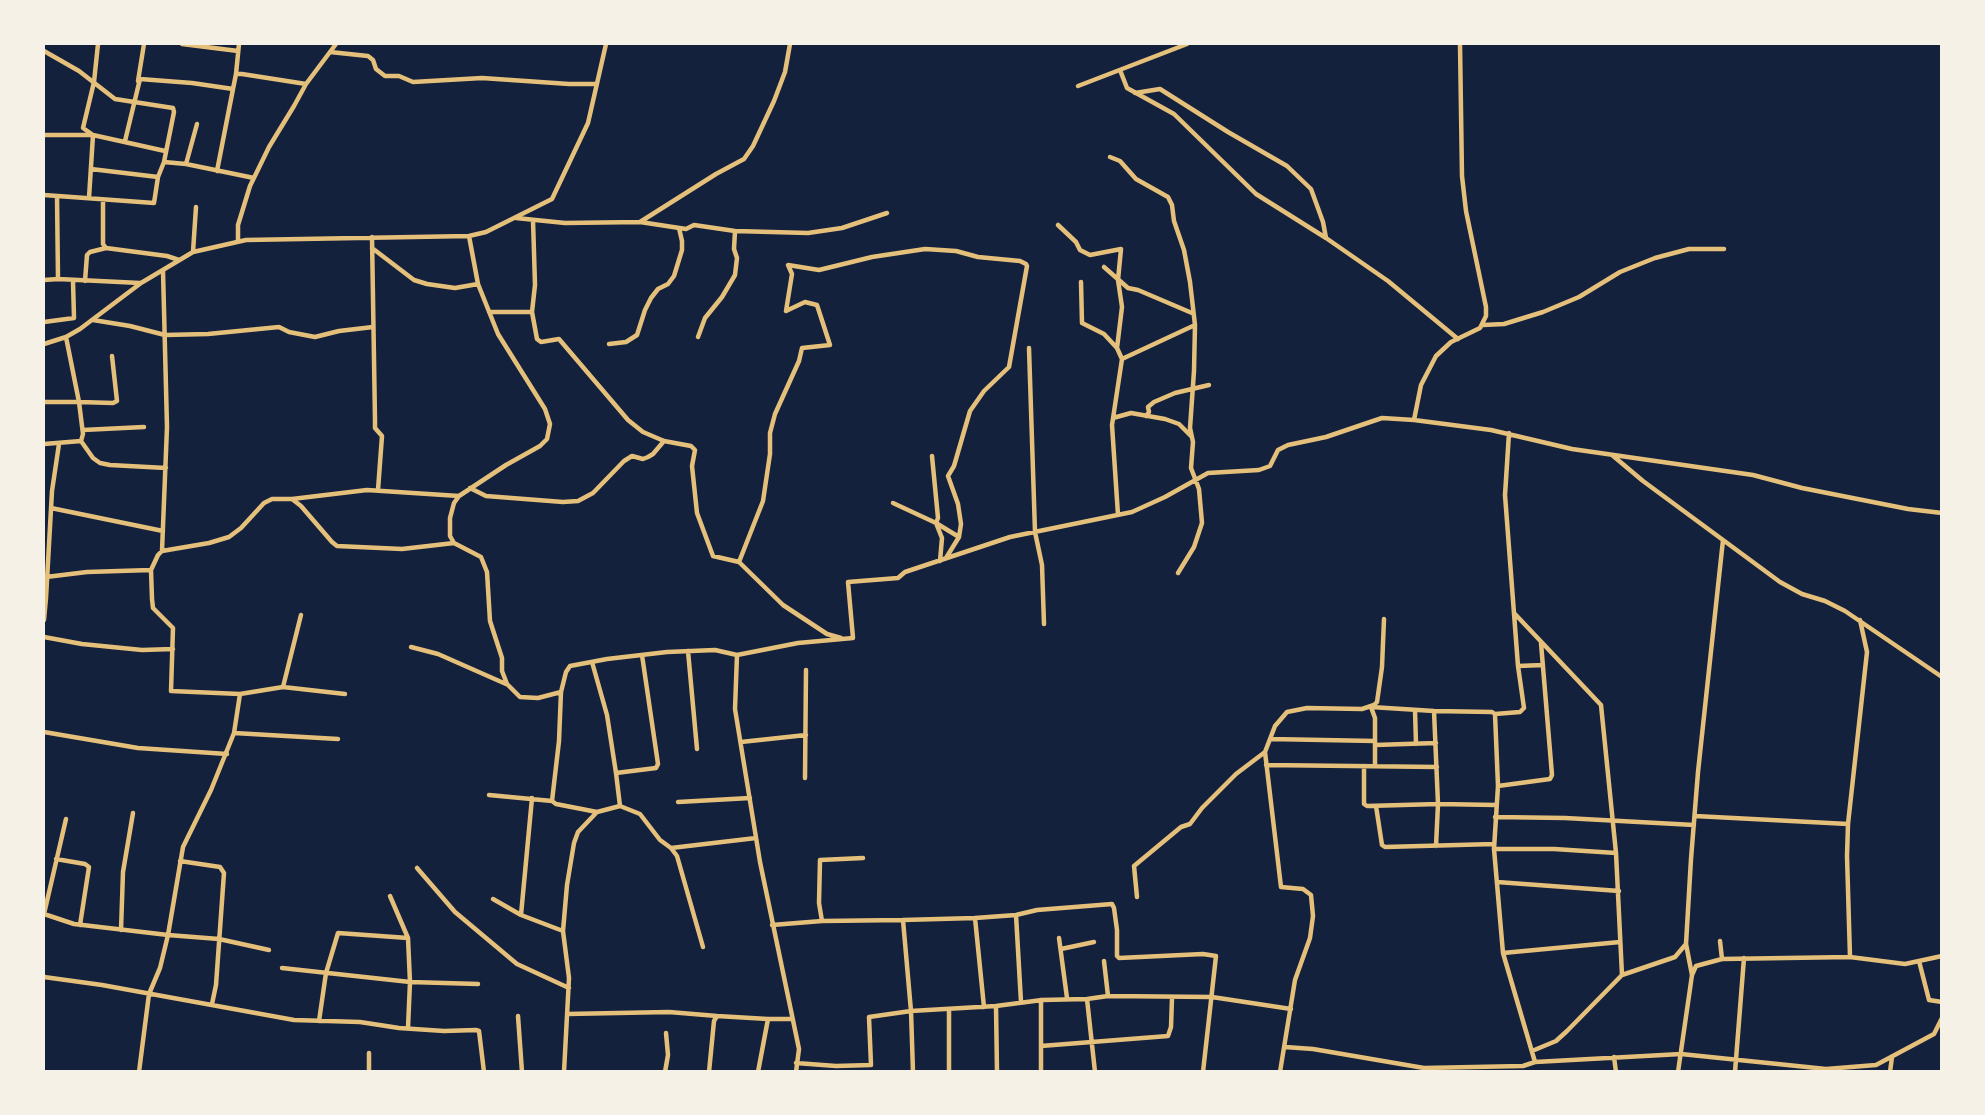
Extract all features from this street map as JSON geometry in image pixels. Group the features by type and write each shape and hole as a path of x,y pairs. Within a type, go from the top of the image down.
{"street":[{"path":"93,135 83,128 94,82 98,44"},
{"path":"125,141 144,44"},
{"path":"182,44 238,51"},
{"path":"217,171 236,74 239,44"},
{"path":"238,242 238,225 254,178 268,147 306,84 336,44"},
{"path":"44,344 66,337 93,320 141,283 193,252 246,240 469,236 486,232 552,199 588,123 606,44"},
{"path":"640,222 744,159 753,146 774,101 785,72 790,44"},
{"path":"1078,86 1186,44"},
{"path":"1460,44 1462,176 1469,230 1486,307 1483,325"},
{"path":"44,51 94,82 115,99 174,110 154,203 44,195"},
{"path":"330,52 368,56 373,60 376,69 385,76 399,76 413,82 482,78 559,84 596,84"},
{"path":"1120,70 1127,88 1180,119 1256,194 1388,281 1458,339"},
{"path":"236,74 306,84"},
{"path":"138,81 142,78 233,88"},
{"path":"1135,93 1160,89 1287,166 1311,189 1323,222 1326,238"},
{"path":"186,164 197,124"},
{"path":"44,135 93,135 165,151"},
{"path":"89,198 93,135"},
{"path":"1110,157 1120,161 1136,179 1168,197 1189,274 1195,325 1190,428 1191,468 1199,489 1202,523 1194,547 1178,573"},
{"path":"164,162 186,164 254,178"},
{"path":"91,169 158,177"},
{"path":"57,196 58,279"},
{"path":"103,200 103,244 106,248"},
{"path":"193,252 196,207"},
{"path":"516,218 565,223 640,222 686,229 694,225 735,231 808,233 842,228 887,213"},
{"path":"533,220 535,285 532,312 537,339 541,342 559,339 628,420 643,432 664,441 691,446 695,450 692,466 697,513 713,556 739,562 783,605 827,634 846,639"},
{"path":"1058,225 1080,250 1090,255 1121,249 1118,280 1122,307 1117,348"},
{"path":"609,344 626,342 637,334 651,298 674,276 682,250 680,228"},
{"path":"698,337 705,318 722,297 735,274 737,258 734,249 735,231"},
{"path":"469,236 478,284 498,334 545,409 550,424 547,439 540,447 506,465 459,496 454,503 450,518 450,536 454,543 481,557 487,572 490,621 502,658 502,671 507,684"},
{"path":"372,237 375,428 382,436 378,490"},
{"path":"84,281 87,255 106,248 167,255 179,260"},
{"path":"372,248 403,273 420,282 455,288 478,284"},
{"path":"739,562 763,501 770,454 770,433 775,414 799,361 802,348 830,345 817,305 805,302 786,311 792,274 788,265 819,270 872,256 925,249 956,251 978,257 1020,261 1027,266 1009,367 984,391 970,411 954,466 948,476 958,504 961,524 959,537 946,558"},
{"path":"1414,420 1421,385 1436,356 1451,342 1483,325 1504,324 1543,312 1579,297 1620,272 1655,258 1689,249 1724,249"},
{"path":"1104,267 1128,288 1192,313"},
{"path":"162,551 166,468 163,271"},
{"path":"44,280 141,283"},
{"path":"44,322 74,318 73,281"},
{"path":"1081,282 1082,323 1104,334 1117,348 1122,358 1113,418 1118,515"},
{"path":"489,312 532,312"},
{"path":"93,320 165,335 208,334 279,327 289,332 315,337 339,331 374,327"},
{"path":"1122,358 1195,325"},
{"path":"66,337 80,402 83,430 81,441"},
{"path":"1029,348 1035,532 1042,565 1044,624"},
{"path":"44,402 113,403 117,401 112,356"},
{"path":"1146,416 1149,412 1148,407 1154,402 1175,393 1209,385"},
{"path":"1113,418 1131,413 1146,416 1179,424 1192,437"},
{"path":"552,801 559,741 561,692 566,672 570,666 642,655 688,651 715,650 737,655 745,651 798,643 853,638 848,582 898,578 905,572 1010,537 1131,512 1165,497 1208,473 1259,470 1270,466 1278,450 1288,445 1326,437 1382,418 1509,433 1572,448 1753,475 1802,488 1908,509 1941,513"},
{"path":"83,430 144,427"},
{"path":"1280,1071 1295,980 1311,938 1313,916 1311,896 1303,889 1281,887 1265,752 1275,726 1287,712 1307,708 1362,709 1371,707 1492,712 1495,714 1520,712 1524,708 1518,666 1505,495 1509,433"},
{"path":"81,441 93,458 100,463 166,468"},
{"path":"44,444 81,441"},
{"path":"470,488 486,496 578,501 593,493 624,461 632,456 648,458 664,441"},
{"path":"44,620 51,491 58,444"},
{"path":"1612,455 1643,481 1786,587 1825,601 1860,620 1941,677"},
{"path":"932,456 938,518 936,523 942,538 939,561"},
{"path":"345,694 283,687 240,694 171,691 173,628 153,608 151,570 158,555 162,551 229,537 241,528 264,503 272,499 378,490 459,496"},
{"path":"44,491 51,491"},
{"path":"292,499 337,546 402,549 454,543"},
{"path":"893,503 936,523 959,537"},
{"path":"51,508 164,531"},
{"path":"44,535 50,535"},
{"path":"1692,975 1686,944 1694,825 1723,540"},
{"path":"45,577 87,572 151,570"},
{"path":"1514,614 1601,705 1616,853 1622,975"},
{"path":"283,687 301,615"},
{"path":"1371,707 1377,702 1378,696 1384,619"},
{"path":"1850,957 1848,824 1867,652 1860,620"},
{"path":"44,637 142,650 173,649"},
{"path":"1498,786 1550,779 1552,775 1541,643"},
{"path":"411,647 438,654 507,684 520,697 538,698 561,692"},
{"path":"688,651 697,749"},
{"path":"616,773 656,768 658,764 642,655"},
{"path":"737,655 735,709 772,925 799,1049 796,1071"},
{"path":"592,662 607,715 620,806"},
{"path":"1518,666 1543,665"},
{"path":"805,778 806,670"},
{"path":"139,1071 149,994 160,968 168,935 183,847 227,754 234,733 240,694"},
{"path":"1371,707 1375,718 1375,766"},
{"path":"1415,710 1416,744"},
{"path":"1434,711 1438,804 1436,846"},
{"path":"1495,714 1498,786 1494,847 1503,953 1535,1062"},
{"path":"44,732 138,748 227,754"},
{"path":"234,733 338,739"},
{"path":"741,742 806,735"},
{"path":"1270,739 1436,743"},
{"path":"1137,897 1134,866 1181,827 1190,824 1202,808 1236,774 1265,752"},
{"path":"1266,765 1437,767"},
{"path":"1364,766 1364,804 1376,806 1438,804 1496,806"},
{"path":"489,795 552,801 556,804 597,812 620,806 640,814 660,840 671,848 681,867 703,947"},
{"path":"521,915 532,798"},
{"path":"678,802 750,798"},
{"path":"1376,806 1382,845 1392,848 1494,847 1616,853"},
{"path":"564,1071 569,988 563,931 567,885 576,836 597,812"},
{"path":"121,930 123,872 133,813"},
{"path":"1695,816 1848,824"},
{"path":"1495,817 1694,825"},
{"path":"66,819 44,914 80,925 219,939 269,950"},
{"path":"671,848 756,838"},
{"path":"822,921 819,903 820,860 862,858"},
{"path":"56,860 85,864 89,867 80,925"},
{"path":"180,861 220,867 224,870 223,911 212,1004"},
{"path":"417,868 455,912 517,964 569,988"},
{"path":"1497,882 1618,891"},
{"path":"390,896 408,939 410,982 408,1028"},
{"path":"493,899 521,915 563,931"},
{"path":"772,925 822,921 975,918 1112,904 1119,958 1203,954 1216,956 1203,1071"},
{"path":"1016,915 1022,1002"},
{"path":"975,918 984,1007"},
{"path":"903,920 912,1011 913,1071"},
{"path":"319,1021 326,972 338,933 408,939"},
{"path":"1059,938 1067,999"},
{"path":"1720,941 1722,959"},
{"path":"1060,949 1094,942"},
{"path":"1503,953 1620,942"},
{"path":"1532,1051 1556,1041 1622,975 1675,957 1686,944"},
{"path":"1678,1071 1692,975 1696,966 1722,959 1744,958 1850,957 1905,964 1941,956"},
{"path":"1734,1071 1744,958"},
{"path":"1104,961 1108,996"},
{"path":"1919,961 1929,1000 1941,1002"},
{"path":"282,968 410,982 478,984"},
{"path":"44,977 102,985 212,1004 239,1012 294,1020 360,1022 408,1028 479,1031 484,1071"},
{"path":"871,1071 869,1017 912,1011 950,1010 1041,1000 1108,996 1212,997 1291,1009"},
{"path":"1041,1046 1092,1044 1168,1036 1171,1027 1172,998"},
{"path":"1087,999 1095,1071"},
{"path":"1041,1000 1041,1071"},
{"path":"996,1006 997,1071"},
{"path":"949,1071 950,1010"},
{"path":"567,1014 669,1012 792,1019"},
{"path":"518,1016 522,1071"},
{"path":"709,1071 714,1022 717,1016"},
{"path":"1285,1047 1313,1049 1423,1070 1523,1069 1535,1062 1681,1054 1826,1069 1856,1069 1876,1065 1934,1034 1941,1018"},
{"path":"758,1071 768,1019"},
{"path":"665,1071 668,1055 666,1033"},
{"path":"369,1053 369,1071"},
{"path":"1890,1071 1892,1057"},
{"path":"1614,1058 1616,1071"},
{"path":"796,1063 836,1069 871,1065"}]}
